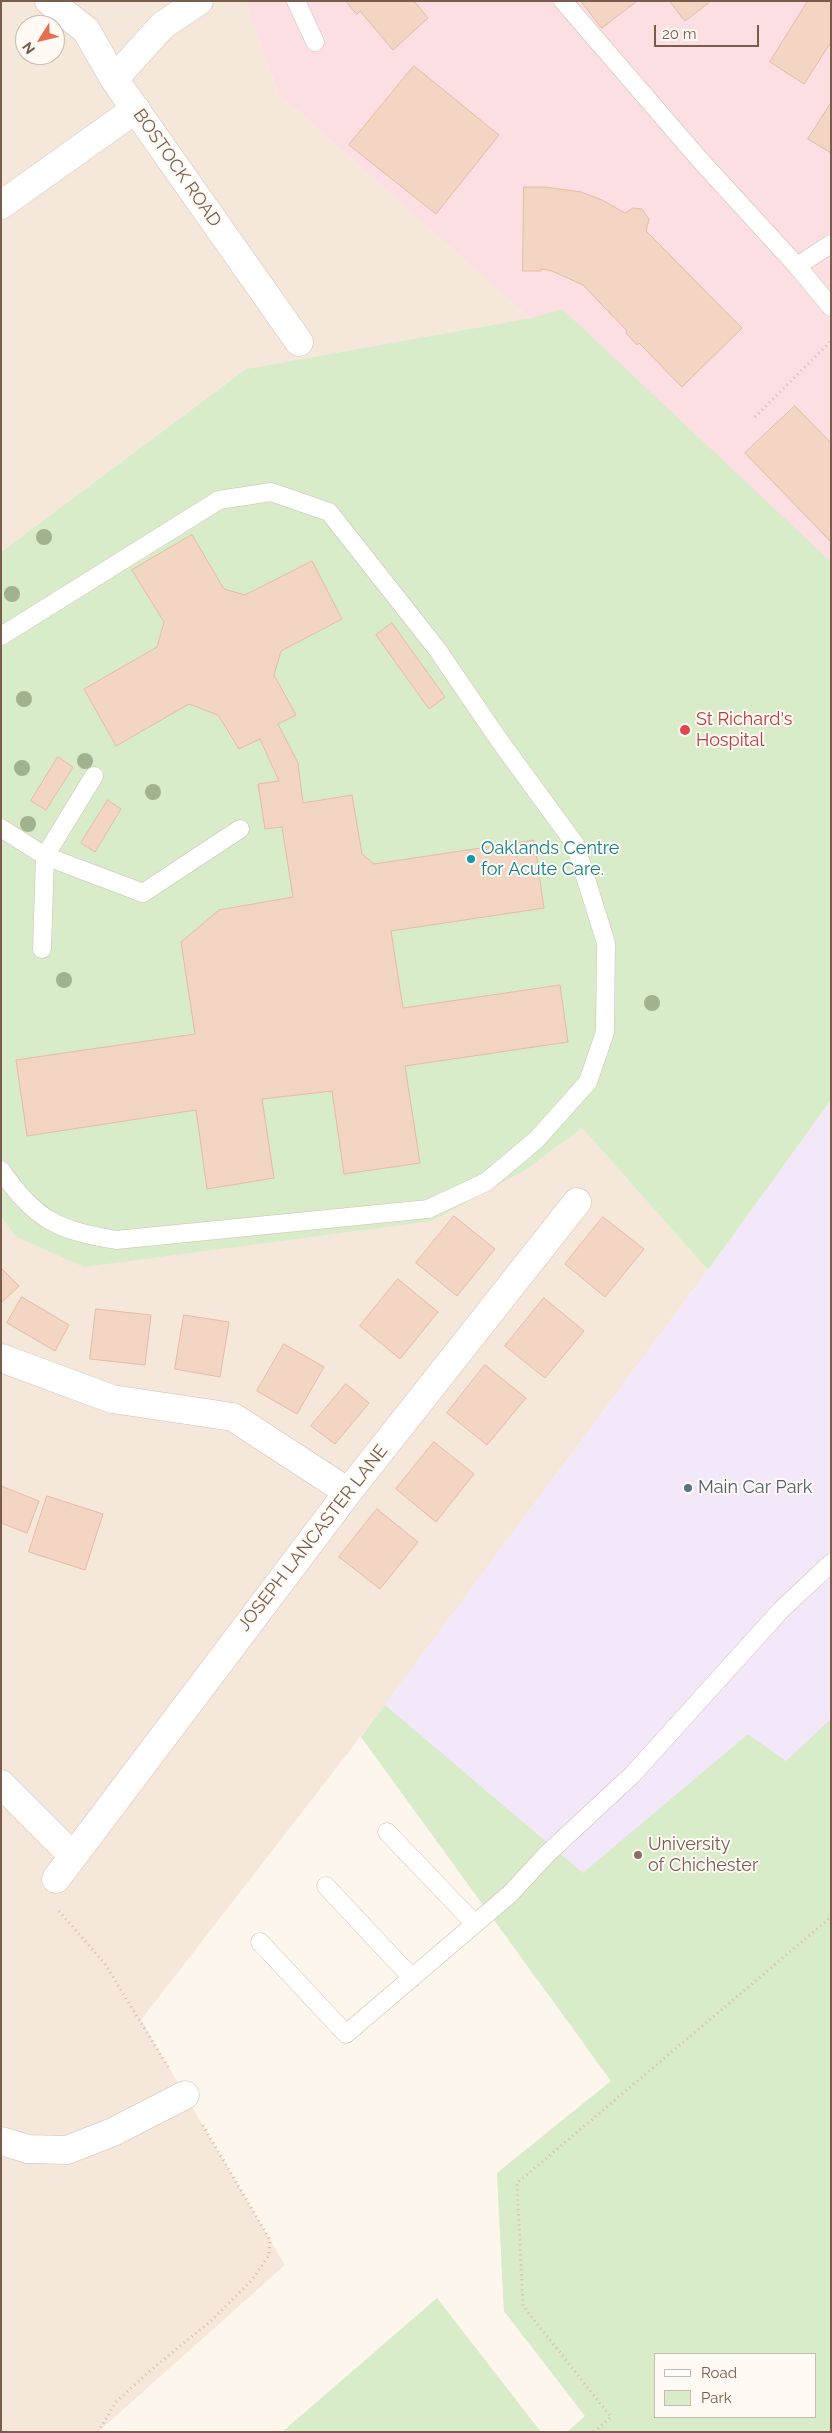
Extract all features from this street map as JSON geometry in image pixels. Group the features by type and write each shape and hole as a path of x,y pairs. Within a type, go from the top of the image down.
{"street":[{"name":"BOSTOCK ROAD","path":"48,1 86,30 114,79 299,342"},
{"path":"114,79 163,25 199,1"},
{"path":"1,205 136,109"},
{"name":"JOSEPH LANCASTER LANE","path":"56,1879 348,1492 576,1202"},
{"path":"1,1358 112,1399 233,1417 348,1492"},
{"path":"1,1784 73,1856"},
{"path":"1,2142 28,2149 67,2150 113,2132 185,2095"}],"lane":[{"path":"296,1 315,42"},
{"path":"563,1 700,160 797,266 831,307"},
{"path":"797,266 831,244"},
{"path":"1,636 219,500 271,492 329,512 437,649 575,844 606,943 605,1032 588,1082 536,1140 486,1182 428,1209 116,1240 77,1233 42,1217 15,1191 1,1170"},
{"path":"42,949 45,856 94,776"},
{"path":"1,828 45,856 143,894 240,829"},
{"path":"260,1942 346,2034 510,1894 547,1854 633,1774 781,1610 831,1563"},
{"path":"387,1832 475,1924"},
{"path":"326,1886 412,1978"}],"path":[{"path":"755,417 831,341"},
{"path":"56,1879 48,1898 105,1964 270,2240 270,2255 252,2280 211,2321 152,2369 116,2402 98,2432"},
{"path":"594,2432 610,2416 523,2306 517,2182 831,1917"}],"shaded area":[{"path":"1,1 245,1 279,94 532,318 246,369 1,552"},
{"name":"St Richard's Hospital","path":"245,1 831,1 831,1090 246,369 531,318 279,94"},
{"name":"University of Chichester","path":"831,1100 831,2432 567,2432 585,2416 504,2311 497,2173 611,2081 361,1737 708,1270"},
{"path":"582,1128 708,1270 385,1705 141,2020 285,2265 98,2432 1,2432 1,1217 15,1236 527,1169"}],"green space":[{"path":"562,309 831,562 831,1100 708,1270 582,1128 527,1169 432,1221 84,1267 15,1236 1,1217 1,552 246,369 532,318"},
{"path":"385,1705 583,1873 748,1734 786,1761 831,1719 831,2432 567,2432 585,2416 504,2311 497,2173 611,2081 361,1737"},
{"path":"437,2298 541,2432 282,2432"}],"building":[{"path":"346,1 414,1 428,18 393,50 360,11 357,14"},
{"path":"581,1 637,1 602,28"},
{"path":"670,1 711,1 685,21"},
{"path":"808,1 831,1 831,42 804,84 770,62"},
{"path":"414,66 499,135 436,214 349,145"},
{"path":"831,103 831,153 808,139"},
{"path":"524,187 545,187 581,192 602,200 625,213 633,208 642,209 649,219 646,231 742,328 682,387 639,343 637,345 626,333 627,331 583,285 552,271 541,269 541,271 523,271"},
{"path":"795,406 831,443 831,542 745,453"},
{"name":"Oaklands Centre for Acute Care.","path":"192,535 224,589 245,595 312,561 342,619 281,651 274,675 296,715 278,724 298,763 303,803 352,795 362,854 374,864 534,840 544,908 391,931 403,1008 560,985 568,1042 405,1066 420,1163 344,1174 332,1091 262,1099 274,1178 207,1189 196,1110 27,1136 16,1060 195,1034 181,942 219,910 293,897 282,827 265,829 258,784 279,781 260,739 239,749 218,715 189,704 116,746 84,689 157,647 164,622 132,570"},
{"path":"392,623 445,697 429,709 376,635"},
{"path":"58,757 73,767 46,810 31,801"},
{"path":"108,800 121,809 95,852 81,843"},
{"path":"454,1216 495,1249 457,1296 416,1263"},
{"path":"603,1217 644,1249 605,1297 565,1264"},
{"path":"1,1268 19,1286 1,1303"},
{"path":"398,1279 438,1312 400,1359 360,1326"},
{"path":"22,1297 69,1325 55,1351 7,1323"},
{"path":"544,1298 584,1331 545,1378 505,1346"},
{"path":"96,1309 151,1315 145,1365 90,1359"},
{"path":"184,1315 229,1322 220,1377 175,1369"},
{"path":"284,1344 324,1367 297,1414 257,1391"},
{"path":"485,1365 526,1398 487,1445 447,1413"},
{"path":"346,1384 369,1403 335,1444 311,1426"},
{"path":"434,1442 474,1474 436,1522 396,1489"},
{"path":"1,1486 39,1501 27,1533 1,1523"},
{"path":"47,1496 103,1514 85,1570 29,1552"},
{"path":"377,1509 418,1542 380,1589 339,1557"}],"place":[{"name":"St Richard's Hospital","path":"685,730"},
{"name":"Oaklands Centre for Acute Care.","path":"471,859"},
{"name":"Main Car Park","path":"688,1488"},
{"name":"University of Chichester","path":"638,1855"}]}
